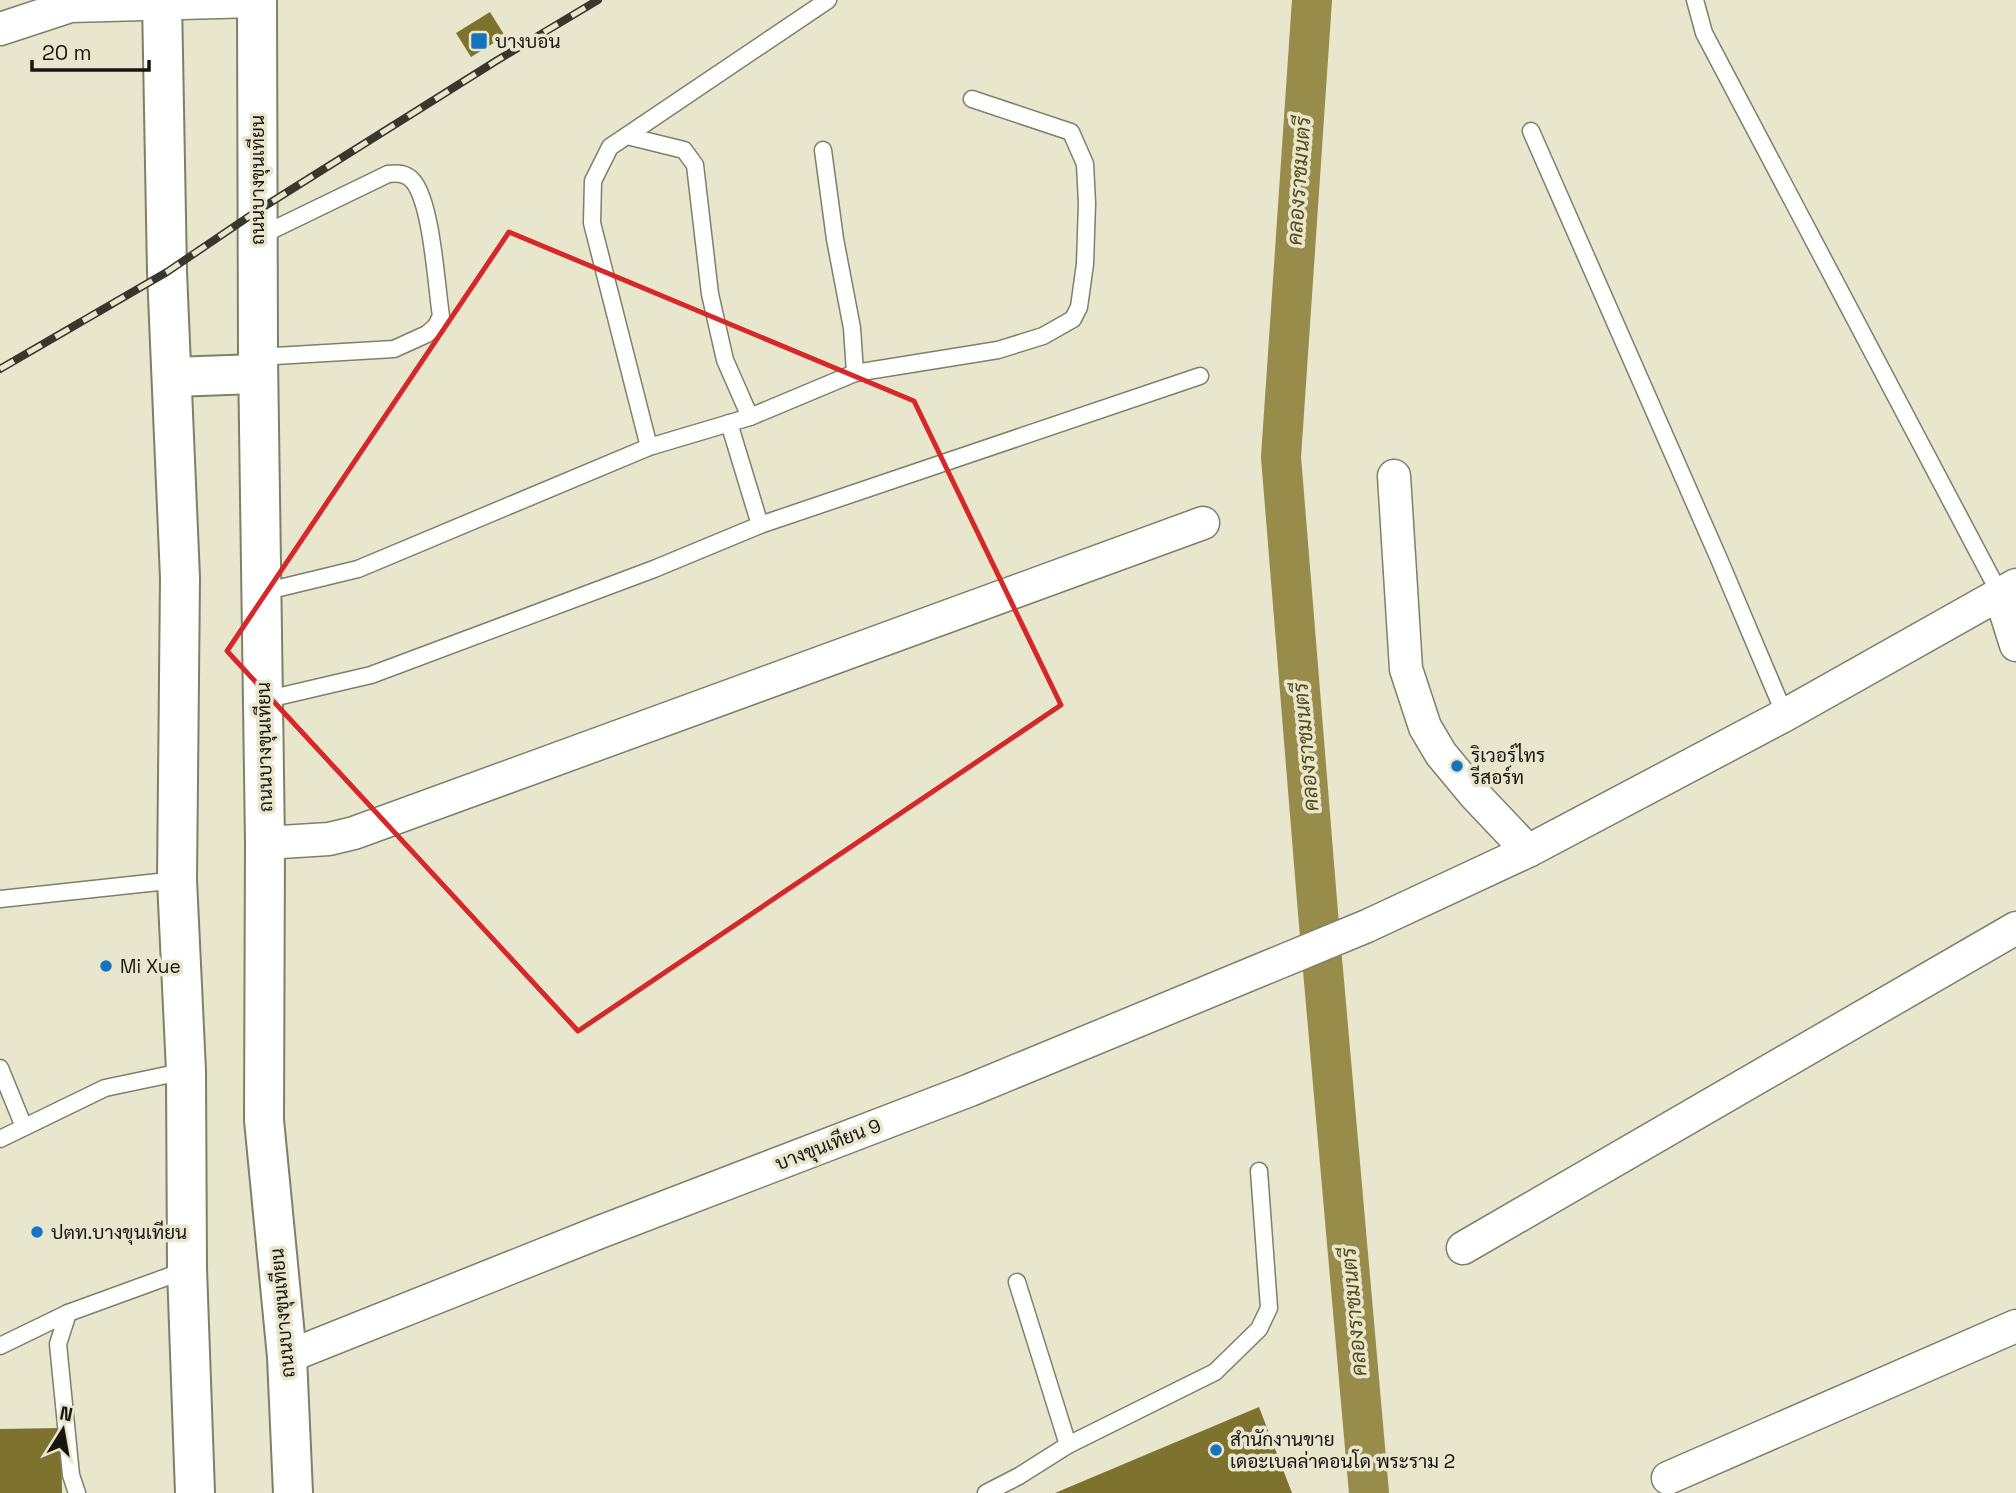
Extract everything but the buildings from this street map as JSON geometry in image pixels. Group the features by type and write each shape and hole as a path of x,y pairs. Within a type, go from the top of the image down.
{"main road":[{"name":"ถนนบางขุนเทียน","path":"257,1 258,365 265,843 264,1120 287,1357 293,1493"},
{"path":"162,2 167,272 180,578 177,880 186,1071 187,1269 195,1493"},
{"path":"173,377 258,365"}],"street":[{"path":"0,29 70,6 257,1"},
{"path":"1394,476 1406,669 1425,727 1441,754 1458,775 1528,851"},
{"path":"265,843 355,833 1203,523"},
{"path":"2008,589 2016,645"},
{"name":"บางขุนเทียน 9","path":"287,1357 600,1231 970,1090 1367,926 1528,851 1785,715 2008,589"},
{"path":"1463,1248 2016,928"},
{"path":"1668,1478 2016,1326"}],"lane":[{"path":"649,447 592,223 593,181 610,147 828,0"},
{"path":"1695,0 1704,33 2008,589"},
{"path":"263,592 358,569 649,447 750,417 855,373 1010,346 1044,336 1073,319 1079,307 1085,264 1087,203 1085,164 1071,132 972,99"},
{"path":"1531,131 1785,715"},
{"path":"627,136 684,150 695,165 713,307 725,360 750,417"},
{"path":"823,150 835,239 852,328 855,373"},
{"path":"257,237 388,174 402,173 413,181 425,203 441,316 436,326 427,334 394,349 258,365"},
{"path":"264,700 371,676 654,569 760,525 1200,376"},
{"path":"729,423 760,525"},
{"path":"0,900 177,880"},
{"path":"0,1068 24,1127"},
{"path":"0,1139 105,1088 186,1071"},
{"path":"986,1493 1068,1445 1215,1372 1259,1329 1269,1308 1259,1171"},
{"path":"0,1346 68,1313 187,1269"},
{"path":"1017,1282 1068,1445"},
{"path":"68,1313 58,1344 71,1475 77,1493"}],"highlighted area":[{"path":"509,232 914,401 1061,705 578,1031 227,651"}],"waterway":[{"name":"คลองราชมนตรี","path":"1312,0 1281,457 1369,1493"}],"railway":[{"path":"0,369 167,272 257,211 598,0"}],"place":[{"name":"บางบอน","path":"479,41"},
{"name":"ริเวอร์ไทร รีสอร์ท","path":"1457,766"},
{"name":"Mi Xue","path":"106,966"},
{"name":"ปตท.บางขุนเทียน","path":"37,1232"},
{"name":"สำนักงานขาย เดอะเบลล่าคอนโด พระราม 2","path":"1216,1450"}]}
